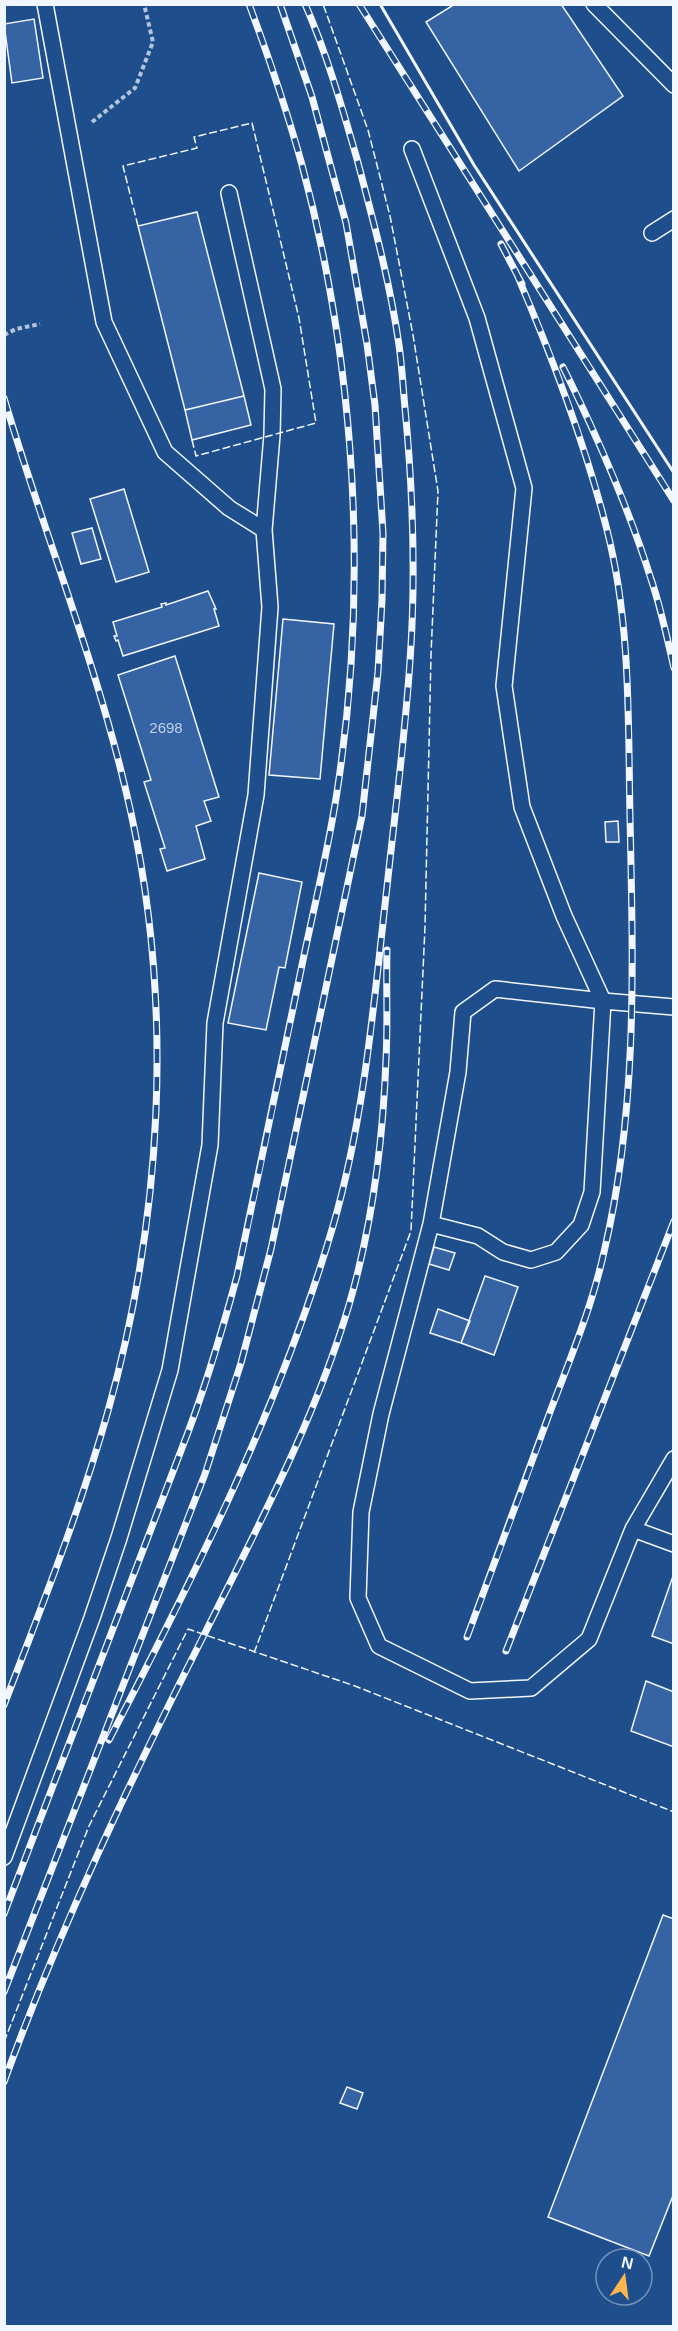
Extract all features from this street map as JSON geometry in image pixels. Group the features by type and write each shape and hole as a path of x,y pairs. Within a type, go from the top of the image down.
{"lane":[{"path":"45,4 104,322 165,452 229,508 264,530"},
{"path":"594,4 674,86"},
{"path":"412,149 477,318 524,488 504,686 522,807 564,916 603,1001 592,1192 581,1226 556,1252 531,1260 503,1252 478,1236 431,1224"},
{"path":"4,1857 92,1618 170,1370 210,1144 215,1023 256,795 270,608 264,530 272,435 273,389 229,193"},
{"path":"652,233 674,219"},
{"path":"674,1007 495,989 463,1012 458,1071 431,1224 381,1414 361,1512 358,1598 379,1646 470,1691 531,1688 589,1639 633,1529 674,1459"},
{"path":"633,1529 674,1544"}],"path":[{"path":"69,140 135,88 153,42 144,4"},
{"path":"4,335 16,329 40,324"}],"building":[{"path":"455,4 561,4 623,96 519,171 426,22"},
{"path":"34,19 43,78 12,83 4,24"},
{"path":"197,212 244,396 185,410 138,226"},
{"path":"244,396 251,425 192,440 185,410"},
{"path":"124,489 149,572 116,582 90,499"},
{"path":"92,528 101,559 81,564 72,533"},
{"path":"208,591 216,609 214,609 219,626 123,656 118,640 116,641 114,636 117,636 113,622 162,607 161,604 166,603 166,605"},
{"path":"283,619 334,624 320,779 269,775"},
{"path":"175,656 219,797 204,801 211,821 196,826 205,859 167,871 160,849 165,848 144,782 151,780 118,675"},
{"path":"618,821 619,842 606,842 605,822"},
{"path":"259,873 302,882 285,968 279,967 266,1030 228,1023"},
{"path":"434,1247 455,1253 449,1270 429,1264"},
{"path":"485,1276 518,1287 494,1355 461,1343"},
{"path":"438,1309 470,1321 461,1343 430,1333"},
{"path":"674,1576 674,1644 652,1636"},
{"path":"646,1681 674,1692 674,1747 631,1731"},
{"path":"663,1915 674,1919 674,2193 653,2247 626,2247 548,2217"},
{"path":"347,2087 363,2093 357,2109 340,2103"}],"railway":[{"path":"4,1914 190,1427 218,1342 237,1276 325,859 337,792 347,714 353,635 352,477 345,398 335,319 302,165 249,4"},
{"path":"4,1992 205,1474 241,1363 271,1249 362,816 378,672 382,600 383,533 375,405 346,223 312,97 280,4"},
{"path":"109,1740 173,1615 233,1489 262,1424 312,1293 333,1226 353,1143 378,972 403,746 412,629 413,534 408,440 399,345 381,251 340,100 305,4"},
{"path":"359,4 674,501"},
{"path":"501,244 522,284"},
{"path":"467,1637 580,1333 599,1272 615,1198 623,1144 631,1036 632,926 627,673 615,565 589,465 556,370 518,277"},
{"path":"563,367 600,445 642,552 658,601 674,668"},
{"path":"4,398 104,708 131,813 145,887 153,962 157,1038 156,1114 150,1189 140,1264 126,1338 108,1411 85,1485 4,1705"},
{"path":"4,2082 49,1967 98,1854 150,1743 284,1472 320,1390 335,1348 357,1275 375,1184 387,1045 387,950"},
{"path":"506,1651 674,1221"}],"fence":[{"path":"254,1653 411,1231 425,927 431,655 438,491 413,335 390,216 368,130 323,4"},
{"path":"138,226 123,166 197,148 194,137 252,123 299,318 316,423 196,456 192,440"},
{"path":"4,2042 89,1826 188,1629 355,1686 674,1812"}],"wall":[{"path":"380,4 474,165 674,473"}]}
